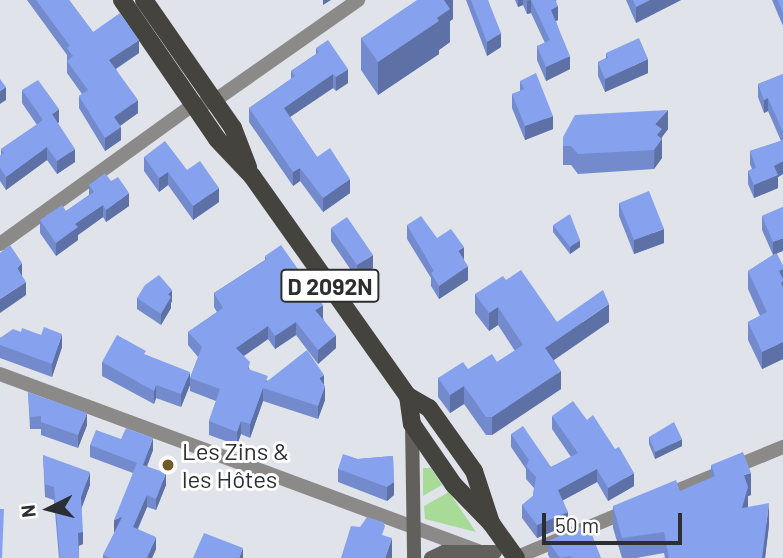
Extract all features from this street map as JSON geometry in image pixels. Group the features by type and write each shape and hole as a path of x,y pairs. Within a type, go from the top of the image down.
{"main road":[{"name":"D 2092N","path":"122,0 217,139 252,176 408,396 429,408 474,471 491,523 507,554"},
{"name":"D 2092N","path":"144,0 233,128 252,176"},
{"name":"D 2092N","path":"408,396 412,424 453,485 491,523"},
{"path":"412,424 414,558"},
{"path":"431,558 444,552 507,554"}],"street":[{"path":"0,244 194,104 214,101 358,0"},
{"path":"0,374 478,551"},
{"path":"507,554 783,447"}],"green space":[{"path":"423,468 431,468 442,485 423,496"},
{"path":"449,492 476,532 425,519 424,506"}],"building":[{"path":"36,0 69,0 93,32 120,13 139,40 109,60 138,100 114,117 121,127 105,138 79,96 88,90 67,61 73,56 67,48 70,46"},
{"path":"417,0 444,0 450,9 437,18 439,21 378,62 361,38"},
{"path":"471,0 488,0 501,33 487,42"},
{"path":"531,0 555,0 558,6 551,10 570,56 546,67 537,46 550,40"},
{"path":"633,0 650,0 636,7"},
{"path":"778,0 783,0 783,13"},
{"path":"639,38 648,59 605,79 598,62 608,58 606,53"},
{"path":"328,40 348,69 336,77 333,74 284,108 317,157 330,148 350,179 323,198 300,168 293,172 249,108 295,76 291,71 319,52 316,48"},
{"path":"536,73 553,116 525,126 512,94 524,89 520,81"},
{"path":"783,74 783,132 768,98 764,100 758,84"},
{"path":"0,79 6,87 0,91"},
{"path":"38,80 59,109 52,114 75,149 57,161 47,147 6,177 0,168 0,156 4,153 1,149 43,120 22,90"},
{"path":"668,110 655,124 662,129 657,135 662,139 654,150 578,154 571,146 563,146 563,137 575,115"},
{"path":"783,140 783,161 774,166 778,175 754,185 748,171 756,168 750,151"},
{"path":"165,141 187,170 200,161 219,188 193,206 168,172 159,178 144,157"},
{"path":"105,173 111,181 118,177 129,193 106,210 103,205 75,224 78,227 56,243 40,220 62,205 66,211 94,192 89,185"},
{"path":"649,191 664,229 634,240 619,203"},
{"path":"783,207 783,238 773,242 762,216"},
{"path":"570,214 580,240 570,247 553,225"},
{"path":"421,216 437,238 451,229 464,247 458,251 468,266 439,286 431,273 434,271 407,225"},
{"path":"347,217 373,255 357,265 331,228"},
{"path":"10,245 22,263 17,268 26,282 0,299 0,253"},
{"path":"281,245 323,305 315,310 336,335 318,350 296,322 275,336 268,326 236,348 250,362 248,369 268,376 265,383 307,350 324,375 319,378 325,386 318,406 263,388 250,424 241,421 237,432 209,421 220,389 190,378 202,347 188,332 223,308 214,293 267,259 265,256"},
{"path":"776,253 783,266 779,271 783,279 783,342 762,352 748,322 767,312 748,271"},
{"path":"521,270 557,322 603,290 609,304 545,348 561,371 492,417 486,417 464,386 450,395 438,378 463,362 468,369 492,354 497,362 523,345 498,307 489,313 475,294 503,276 506,280"},
{"path":"159,275 172,290 161,314 137,298 145,285"},
{"path":"44,327 62,334 52,364 0,345 0,338 13,329 21,332 22,328 41,335"},
{"path":"117,335 146,351 144,354 190,372 181,394 156,385 154,391 102,362"},
{"path":"28,392 87,413 78,435 41,422 41,416 30,417"},
{"path":"573,401 587,420 593,415 615,449 619,447 634,473 608,488 597,469 558,490 568,512 537,525 522,505 533,496 536,477 526,466 529,460 511,434 523,426 551,467 578,453 552,416"},
{"path":"674,422 682,439 655,452 649,437"},
{"path":"126,428 153,438 143,465 166,473 156,499 147,495 133,527 156,537 147,558 110,558 103,555 122,517 114,520 137,463 90,445 96,430 121,439"},
{"path":"743,452 751,473 744,475 748,487 742,508 769,503 762,558 669,558 664,532 622,538 613,506 676,480 680,491 715,476 711,465"},
{"path":"343,454 358,459 393,456 394,482 387,487 338,469"},
{"path":"43,455 90,472 81,497 83,532 78,533 79,558 60,558 54,487 45,484"},
{"path":"0,509 4,509 2,558 0,558"},
{"path":"367,517 383,522 385,526 382,535 392,538 385,558 341,558 351,526 360,527"},
{"path":"588,524 601,558 560,558 548,541"},
{"path":"204,533 243,548 239,558 193,558"}],"place":[{"name":"Les Zins & les Hôtes","path":"168,465"}]}
